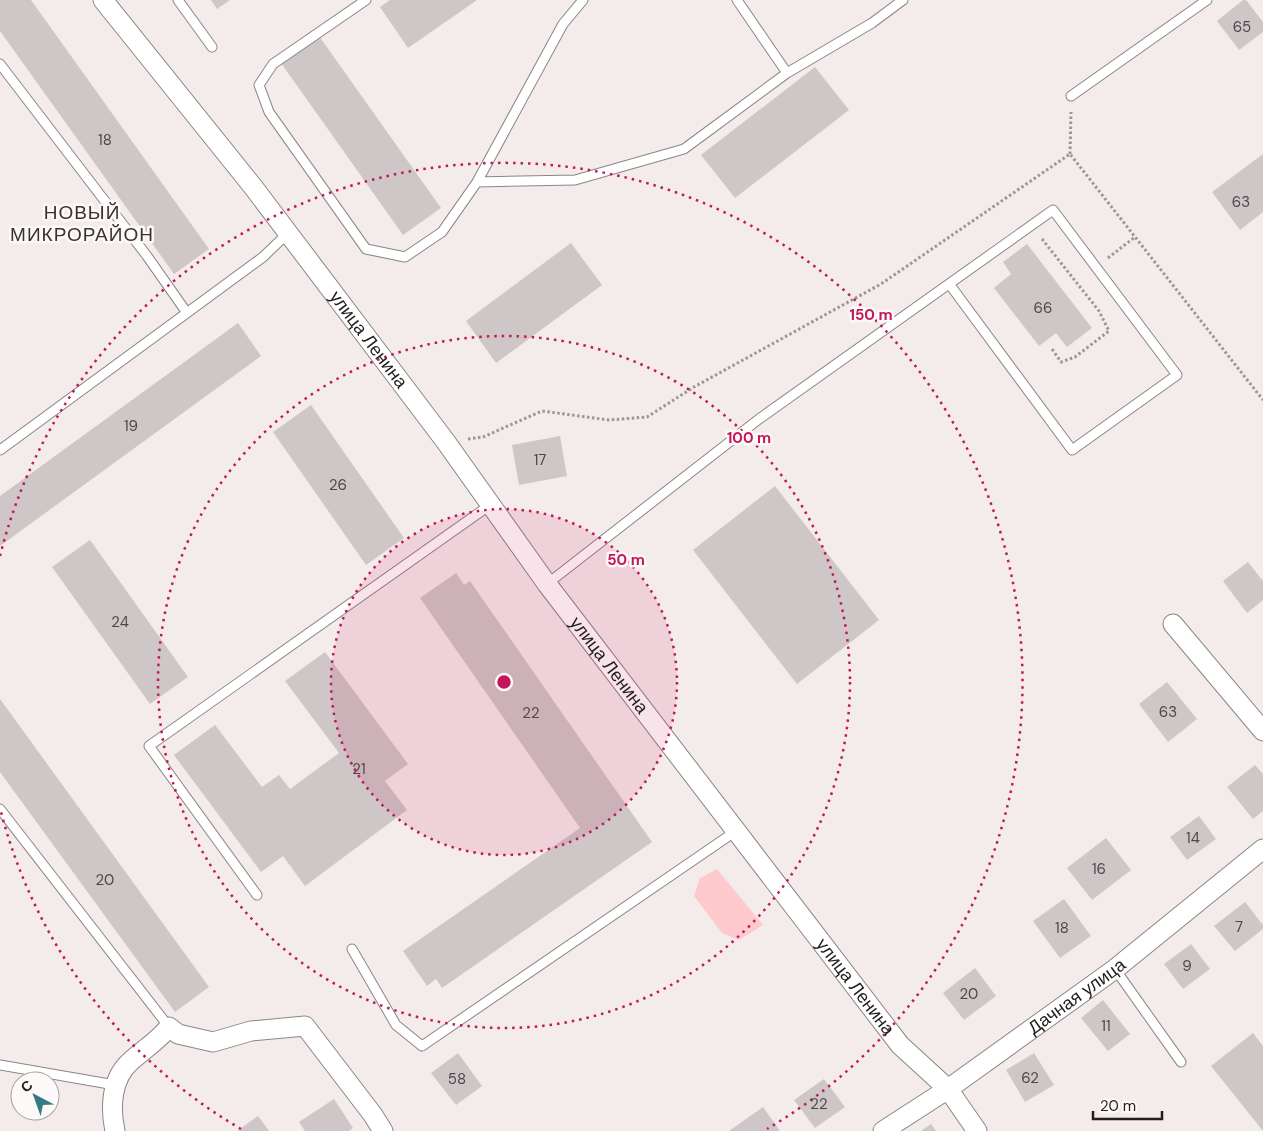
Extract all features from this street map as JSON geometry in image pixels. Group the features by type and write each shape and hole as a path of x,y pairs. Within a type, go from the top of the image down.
{"street":[{"name":"улица Ленина","path":"103,0 254,188 446,442 547,584 900,1045 948,1089 977,1131"},
{"path":"1173,624 1263,731"},
{"name":"Дачная улица","path":"883,1131 948,1089 1115,969 1263,849"},
{"path":"115,1131 112,1119 114,1085 128,1063 159,1039 169,1027 178,1034 213,1042 251,1032 305,1026 373,1115 383,1131"}],"lane":[{"path":"178,0 212,47"},
{"path":"366,0 272,64 259,84 269,112 366,249 405,258 442,232 477,182 564,24 583,0"},
{"path":"738,0 787,73"},
{"path":"477,182 575,180 684,149 787,73 872,23 903,0"},
{"path":"1071,96 1207,0"},
{"path":"0,64 147,256 187,313"},
{"path":"547,584 759,419 1053,210 1177,375 1072,450 950,285"},
{"path":"0,450 264,257 287,234"},
{"path":"257,895 148,746 490,505"},
{"path":"0,809 169,1027"},
{"path":"352,949 396,1025 422,1046 736,831"},
{"path":"1115,969 1180,1062"},
{"path":"0,1065 114,1085"}],"path":[{"path":"1070,154 1071,96"},
{"path":"1042,239 1099,311 1109,331 1075,357 1061,362 1052,349"},
{"path":"446,442 483,437 542,412 609,420 647,417"}],"shaded area":[{"path":"717,869 763,925 739,940 722,933 694,896 700,878"}],"building":[{"path":"0,0 31,0 209,249 174,274 0,31"},
{"path":"211,0 230,0 217,9"},
{"path":"390,0 477,0 408,48 380,7"},
{"path":"1243,0 1246,0 1263,22 1263,32 1239,50 1217,21"},
{"path":"319,36 441,208 403,235 281,63"},
{"path":"815,67 849,110 735,198 701,155"},
{"path":"1263,154 1263,212 1240,230 1212,192"},
{"path":"571,243 602,285 496,363 466,321"},
{"path":"1027,244 1092,328 1067,347 1056,333 1039,346 994,288 1011,274 1003,262"},
{"path":"238,323 261,356 0,546 0,496"},
{"path":"311,405 404,538 366,565 273,432"},
{"path":"560,436 567,476 519,485 512,445"},
{"path":"775,486 879,620 797,684 693,550"},
{"path":"90,540 188,677 150,704 52,567"},
{"path":"1248,562 1263,581 1263,600 1247,613 1223,581"},
{"path":"456,573 464,585 470,581 652,842 442,988 436,979 427,986 403,951 580,828 420,598"},
{"path":"325,652 408,764 385,781 407,810 305,886 283,856 261,872 174,755 215,725 262,787 279,775 290,789 339,753 285,681"},
{"path":"1167,682 1197,719 1168,742 1139,704"},
{"path":"0,699 209,987 175,1012 0,772"},
{"path":"1255,765 1263,774 1263,811 1253,819 1227,787"},
{"path":"1199,816 1216,839 1187,860 1170,837"},
{"path":"1106,838 1131,870 1092,900 1067,868"},
{"path":"1064,899 1091,936 1060,958 1033,921"},
{"path":"1245,902 1263,925 1263,929 1235,951 1214,926"},
{"path":"1191,944 1210,969 1183,989 1164,964"},
{"path":"975,968 996,996 964,1020 943,993"},
{"path":"1103,1000 1130,1034 1108,1051 1081,1018"},
{"path":"1253,1033 1263,1046 1263,1131 1211,1066"},
{"path":"458,1053 482,1086 456,1105 431,1073"},
{"path":"1034,1053 1054,1085 1025,1102 1006,1070"},
{"path":"824,1079 845,1107 815,1128 794,1100"},
{"path":"334,1099 353,1128 349,1131 305,1131 299,1122"},
{"path":"763,1107 780,1131 729,1131"},
{"path":"258,1116 269,1131 237,1131"},
{"path":"931,1124 936,1131 921,1131"}],"district":[{"name":"НОВЫЙ МИКРОРАЙОН","path":"82,223"}]}
